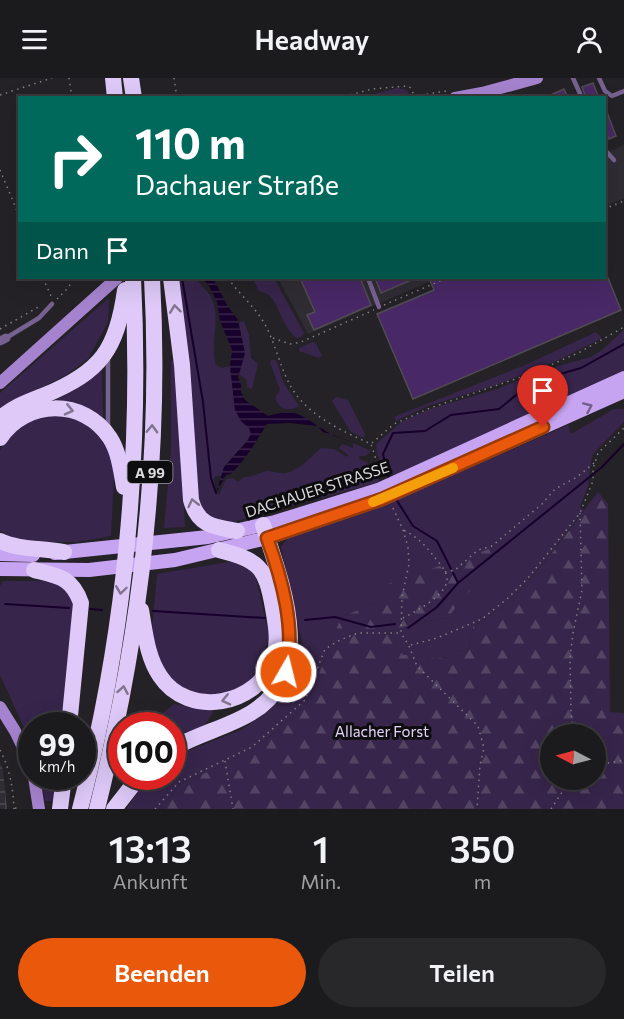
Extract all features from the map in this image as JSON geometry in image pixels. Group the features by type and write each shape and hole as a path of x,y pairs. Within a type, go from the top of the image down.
{"highway":[{"path":"112,78 115,96"},
{"path":"131,78 134,96"},
{"path":"0,419 25,403 75,381 92,369 108,349 119,323 126,279"},
{"name":"A 99","path":"80,809 94,750 112,652 122,579 134,416 133,279"},
{"name":"A 99","path":"98,809 122,700 147,511 153,416 152,279"},
{"path":"171,279 182,365 191,500 200,520 211,526 237,531"},
{"path":"0,438 12,423 38,410 56,408 86,415 102,427 117,453 128,511"},
{"path":"186,741 215,731 253,712 275,692 286,672 291,652 290,625 265,532"},
{"path":"0,541 12,546 64,552"},
{"path":"138,592 153,666 168,687 176,693 204,702 229,701 244,694 264,677 273,660 277,632 271,597 259,566 244,556 219,550"},
{"path":"34,570 55,575 70,583 81,603 70,712"},
{"path":"60,809 62,790"},
{"path":"114,809 129,790"}],"main road":[{"name":"DACHAUER STRASSE","path":"389,492 624,378"},
{"name":"DACHAUER STRASSE","path":"0,570 89,570 175,560 219,550 265,532 389,492 624,391"},
{"name":"DACHAUER STRASSE","path":"0,554 44,555 208,537 237,531 265,532"}],"street":[{"path":"478,96 537,78"},
{"path":"0,383 116,279"},
{"path":"0,707 18,737"},
{"path":"36,790 39,809"}],"lane":[{"path":"573,78 581,96"},
{"path":"599,78 605,91 612,96 624,91"},
{"path":"606,151 614,160"},
{"path":"368,279 380,307"},
{"path":"2,336 39,318 52,302"},
{"path":"108,349 108,435"}],"path":[{"path":"0,95 52,78"},
{"path":"69,78 72,96"},
{"path":"174,78 177,96"},
{"path":"346,96 372,89 407,86 415,96"},
{"path":"0,170 18,213"},
{"path":"606,208 624,201"},
{"path":"43,279 52,302"},
{"path":"2,336 52,302 68,288 73,279"},
{"path":"229,279 263,321 290,385 300,398 314,412 343,431 371,444 408,547 409,564 402,597 401,633 417,666 478,726 484,748 480,765 477,809"},
{"path":"272,338 290,344 301,342 445,279"},
{"path":"371,444 394,424 429,408 530,374 580,352 624,327"},
{"path":"409,646 437,638 482,619 528,578 580,513 592,481 598,453 624,428"},
{"path":"445,572 455,570 478,550 492,546 542,504 555,489 577,477 596,461"},
{"path":"572,724 570,658 582,590 580,513"},
{"path":"402,618 414,613 441,593 447,584 447,575 425,546 414,535 403,530"},
{"path":"155,809 179,782 252,747 305,700 325,649 358,633 401,633"},
{"path":"0,750 6,762 16,809"},
{"path":"224,760 233,809"},
{"path":"606,763 624,760"},
{"path":"551,809 563,790"}],"shaded area":[{"path":"624,145 624,198 606,206 606,153"},
{"path":"203,279 214,279 238,320 245,353 238,377 245,400 268,416 286,412 299,414 337,437 323,432 317,426 290,423 267,424 241,462 231,474 226,475 216,493 224,467 251,434 235,410 230,366 232,350 220,321 217,302"},
{"path":"279,279 436,279 308,334"},
{"path":"0,762 3,770 7,809 0,809"}],"green space":[{"path":"397,88 407,90 409,94 396,96 368,96"},
{"path":"177,279 196,279 211,297 216,322 214,357 216,365 222,368 230,366 235,410 251,434 227,464 222,475 214,477 215,490 219,495 226,479 233,478 238,482 244,477 267,471 283,473 291,471 305,463 321,448 334,449 347,457 348,455 339,448 342,444 353,448 353,443 371,451 365,456 360,456 359,459 367,462 380,482 229,523 222,523 198,509"},
{"path":"253,279 275,279 304,333 301,337 297,338 287,328 271,297 258,290"},
{"path":"109,298 108,322 88,359 66,375 11,403 0,412 0,393"},
{"path":"244,321 249,335 251,358 258,364 252,389 247,387 246,379 239,374 245,353 238,323"},
{"path":"624,330 624,372 394,476 392,472 384,472 376,444 401,422 430,409 497,389 547,369 591,357"},
{"path":"596,332 602,338 530,372 428,406 396,421 394,417 525,365"},
{"path":"313,342 322,356 319,358 299,351 299,348"},
{"path":"271,360 277,362 283,382 299,406 285,409 277,402 275,398 280,390"},
{"path":"171,361 177,361 185,527 164,528 171,450"},
{"path":"102,367 103,419 50,403 85,383"},
{"path":"336,397 348,400 365,434 363,438 350,431 332,401"},
{"path":"614,409 624,409 624,422 592,455 588,486 580,507 584,510 520,590 506,604 473,626 469,650 458,651 450,657 433,659 427,655 403,655 389,630 448,617 376,603 341,617 307,704 253,751 186,782 186,752 241,730 264,714 286,691 296,673 303,647 281,547 288,538 401,498 568,425 571,434"},
{"path":"48,414 76,417 93,427 110,450 114,476 111,536 77,542 21,542 0,531 0,451 5,440 28,418"},
{"name":"Allacher Forst","path":"598,492 608,504 610,712 624,713 624,809 159,809 176,790 186,790 186,782 253,751 307,704 341,617 376,603 384,585 489,549 494,561 448,617 389,630 403,655 427,655 434,659 450,657 458,651 469,650 473,626 492,615 509,600 526,584"},
{"path":"229,562 244,563 254,569 269,635 262,668 243,687 217,697 191,693 171,683 157,662 152,629 157,574"},
{"path":"3,581 56,581 74,600 65,712 18,712 18,714 0,675 0,586"},
{"path":"174,704 214,711 203,728 186,736 186,712 164,712"},
{"path":"43,790 58,790 57,801 45,801"},
{"path":"139,790 176,790 159,809 126,809"}],"building":[{"path":"593,83 598,96 585,96 582,87"},
{"path":"564,89 567,96 548,96"},
{"path":"606,110 616,136 609,139 606,133"},
{"path":"608,278 621,310 413,399 377,314 434,290 429,279"},
{"path":"300,279 360,279 371,305 314,330 307,315 315,312"},
{"path":"375,279 414,279 381,293"}],"waterway":[{"path":"182,279 203,402 211,478 216,493"},
{"path":"389,479 383,454 393,433 425,431 451,415 499,409 532,382 581,368 624,344"},
{"path":"458,583 602,467 624,444"},
{"path":"396,499 413,526 437,541 451,569"},
{"path":"408,628 437,607 458,583 453,573"},
{"path":"5,604 69,608"},
{"path":"90,609 102,610"},
{"path":"153,611 265,618"},
{"path":"305,620 335,617 371,627 395,624"}],"slow traffic":[{"path":"373,502 453,468"}],"route":[{"path":"286,672 291,652 290,625 267,538 382,499 543,427"}]}
